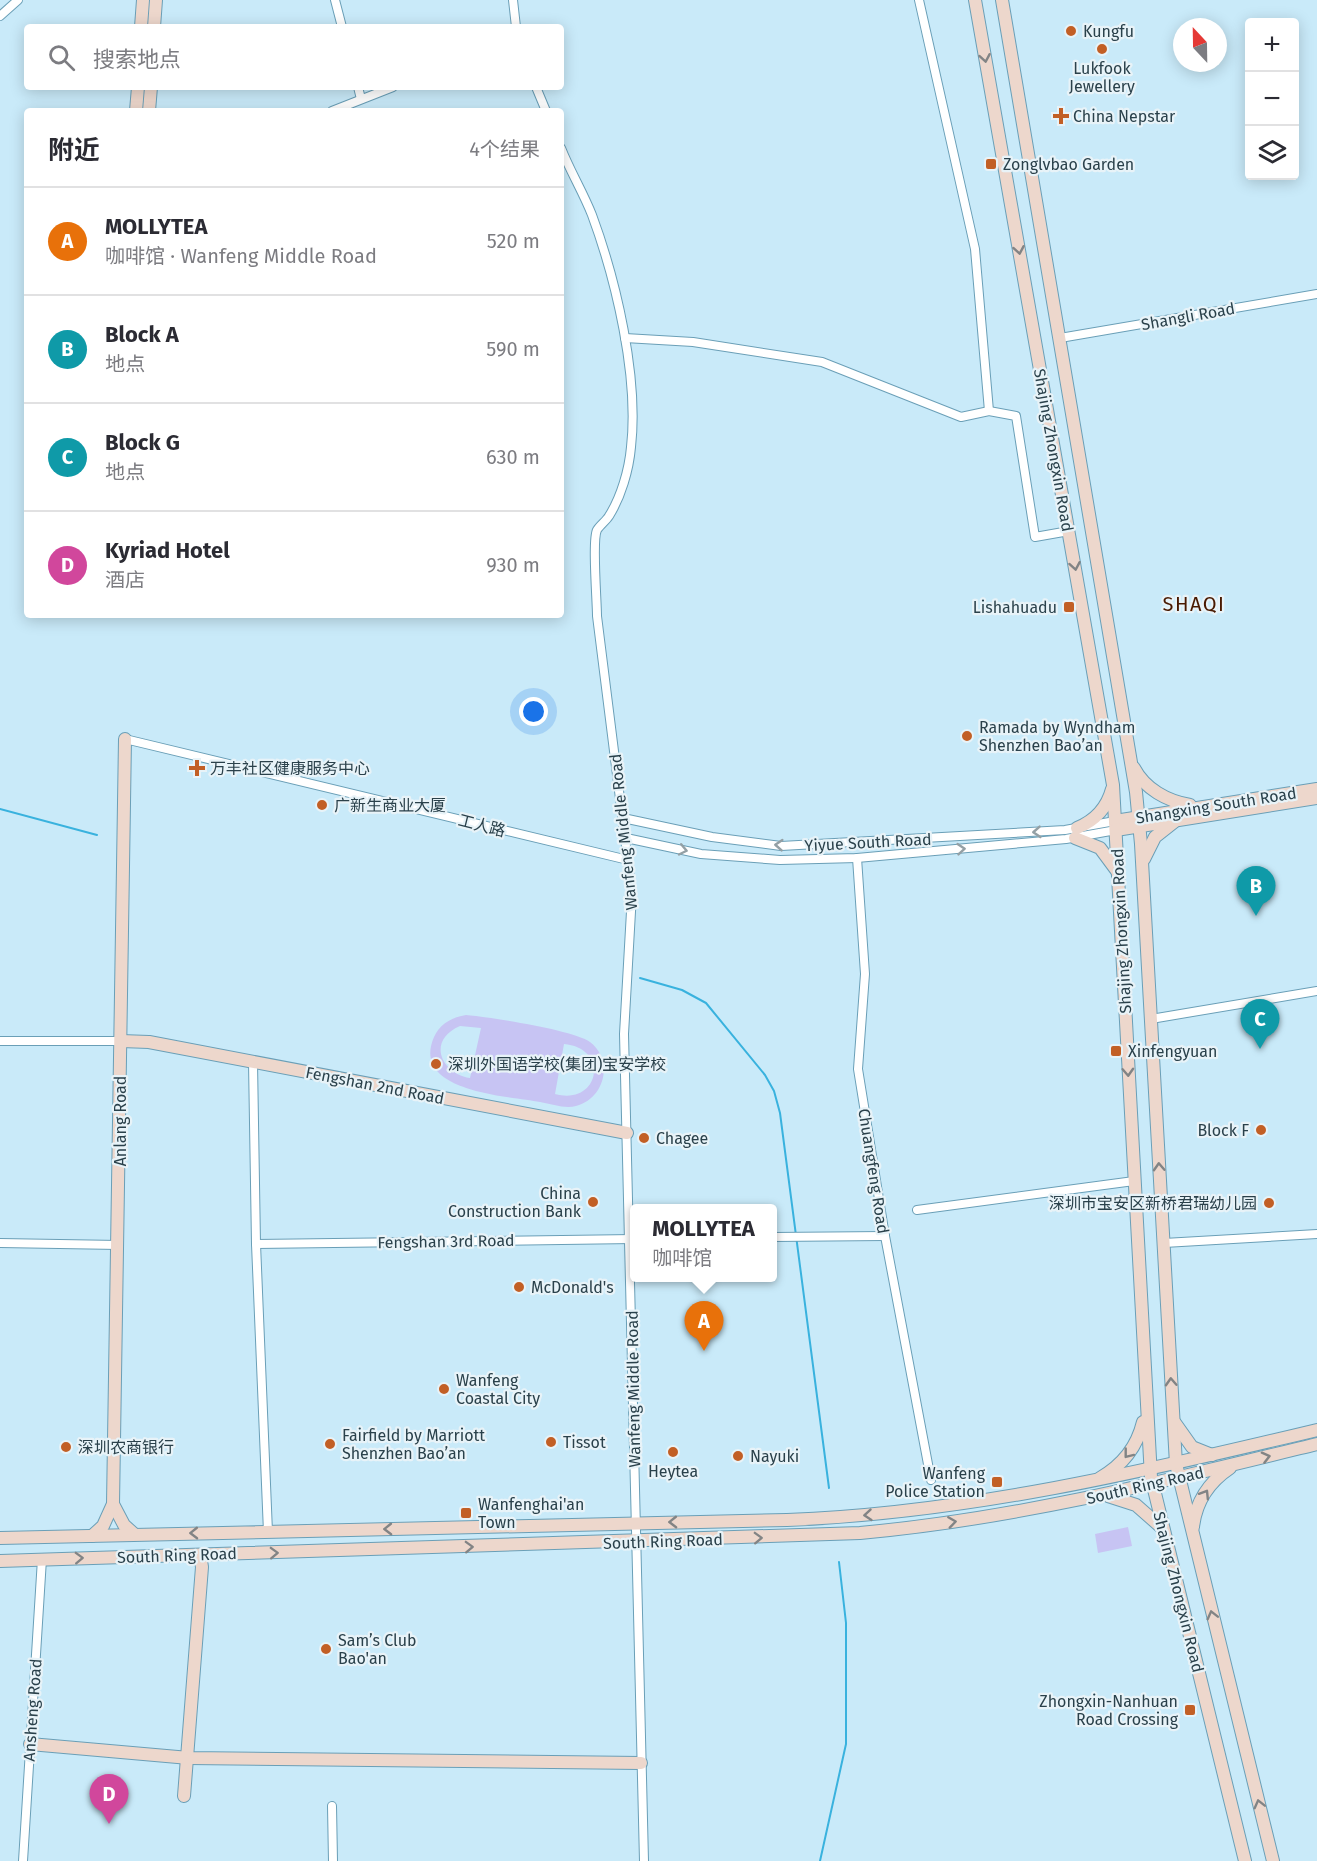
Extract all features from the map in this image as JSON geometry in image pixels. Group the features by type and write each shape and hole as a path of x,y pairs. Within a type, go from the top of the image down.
{"street":[{"path":"0,16 18,0"},
{"path":"141,24 143,0"},
{"path":"154,24 156,0"},
{"path":"335,0 341,24"},
{"path":"513,0 516,24"},
{"path":"918,0 975,249 989,411"},
{"name":"Shajing Zhongxin Road","path":"975,0 1113,785 1146,1409 1152,1484 1245,1861"},
{"name":"Shajing Zhongxin Road","path":"1002,0 1131,760 1139,821 1176,1464 1273,1861"},
{"path":"136,108 138,90"},
{"path":"149,108 151,90"},
{"path":"359,90 361,99"},
{"path":"339,108 385,90"},
{"path":"537,90 545,108"},
{"name":"Wanfeng Middle Road","path":"564,154 591,212 607,259 625,338 633,416 631,448 616,501 610,515 596,532 597,616 633,906 624,1034 630,1204"},
{"name":"Shangli Road","path":"1060,338 1317,294"},
{"path":"625,338 693,342 822,362 961,417 989,411 1016,416 1035,537 1069,531"},
{"name":"工人路","path":"125,739 628,860"},
{"name":"Anlang Road","path":"92,1536 103,1526 113,1504 120,1245 125,739"},
{"path":"1131,760 1139,777 1157,793 1179,803 1203,806"},
{"path":"1113,785 1101,812 1076,833 1100,848 1111,860 1118,875"},
{"name":"Shangxing South Road","path":"1116,826 1203,806 1317,789"},
{"name":"Shangxing South Road","path":"1139,821 1182,819 1317,798"},
{"name":"Yiyue South Road","path":"623,818 712,837 781,846 1076,833"},
{"path":"1143,866 1145,855 1155,837 1164,828 1182,819"},
{"name":"Yiyue South Road","path":"626,838 701,854 769,860 857,858 1076,833 1116,826"},
{"name":"Chuangfeng Road","path":"857,858 865,974 858,1069 885,1236 931,1480"},
{"path":"1151,1019 1317,991"},
{"path":"0,1041 121,1041"},
{"name":"Fengshan 2nd Road","path":"121,1041 149,1042 627,1133"},
{"path":"253,1062 256,1244 268,1532"},
{"path":"917,1210 1134,1181"},
{"path":"1164,1243 1317,1234"},
{"path":"777,1237 885,1236"},
{"name":"Fengshan 3rd Road","path":"256,1244 630,1239"},
{"path":"0,1243 120,1245"},
{"name":"Wanfeng Middle Road","path":"633,1282 644,1861"},
{"path":"1089,1483 1114,1469 1131,1452 1140,1433 1146,1409"},
{"path":"1174,1420 1180,1434 1192,1447 1213,1455"},
{"name":"South Ring Road","path":"0,1538 863,1516 1089,1483 1317,1430"},
{"name":"South Ring Road","path":"0,1561 860,1533 946,1523 1051,1506 1317,1444"},
{"path":"1193,1540 1193,1521 1204,1494 1218,1478 1242,1462"},
{"path":"1050,1490 1057,1492 1059,1497 1058,1502 1051,1506"},
{"path":"1104,1495 1126,1500 1140,1508 1154,1519 1164,1532"},
{"path":"113,1504 124,1526 134,1534"},
{"path":"184,1796 189,1758 202,1567 200,1555"},
{"name":"Ansheng Road","path":"22,1861 42,1559"},
{"path":"30,1744 189,1758 641,1763"},
{"path":"332,1806 333,1861"}],"shaded area":[{"path":"461,1016 477,1016 531,1025 581,1037 590,1042 602,1059 604,1068 600,1087 586,1102 567,1107 486,1093 466,1088 449,1080 436,1070 430,1055 434,1037 440,1028 451,1019","holes":["460,1026 481,1028 470,1078 451,1070 441,1055 443,1039","564,1044 579,1048 588,1055 593,1065 594,1075 590,1085 582,1092 570,1095 555,1094"]},
{"path":"1128,1527 1132,1546 1098,1553 1095,1534"}],"waterway":[{"path":"0,809 97,835"},
{"path":"640,978 682,990 706,1003 765,1075 774,1091 780,1113 829,1488"},
{"path":"820,1861 846,1744 846,1623 839,1562"}],"place":[{"name":"Kungfu","path":"1071,31"},
{"name":"Lukfook Jewellery","path":"1102,49"},
{"name":"China Nepstar","path":"1061,116"},
{"name":"Zonglvbao Garden","path":"991,164"},
{"name":"Lishahuadu","path":"1069,607"},
{"name":"Ramada by Wyndham Shenzhen Bao’an","path":"967,736"},
{"name":"万丰社区健康服务中心","path":"197,768"},
{"name":"广新生商业大厦","path":"322,805"},
{"name":"Block A","path":"1256,916"},
{"name":"Block G","path":"1260,1049"},
{"name":"Xinfengyuan","path":"1116,1051"},
{"name":"深圳外国语学校(集团)宝安学校","path":"436,1064"},
{"name":"Block F","path":"1261,1130"},
{"name":"Chagee","path":"644,1138"},
{"name":"China Construction Bank","path":"593,1202"},
{"name":"深圳市宝安区新桥君瑞幼儿园","path":"1269,1203"},
{"name":"McDonald's","path":"519,1287"},
{"name":"MOLLYTEA","path":"704,1351"},
{"name":"Wanfeng Coastal City","path":"444,1389"},
{"name":"Tissot","path":"551,1442"},
{"name":"Fairfield by Marriott Shenzhen Bao’an","path":"330,1444"},
{"name":"深圳农商银行","path":"66,1447"},
{"name":"Heytea","path":"673,1452"},
{"name":"Nayuki","path":"738,1456"},
{"name":"Wanfeng Police Station","path":"997,1482"},
{"name":"Wanfenghai'an Town","path":"466,1513"},
{"name":"Sam’s Club Bao'an","path":"326,1649"},
{"name":"Zhongxin-Nanhuan Road Crossing","path":"1190,1710"},
{"name":"Kyriad Hotel","path":"109,1824"}],"district":[{"name":"SHAQI","path":"1194,604"}]}
